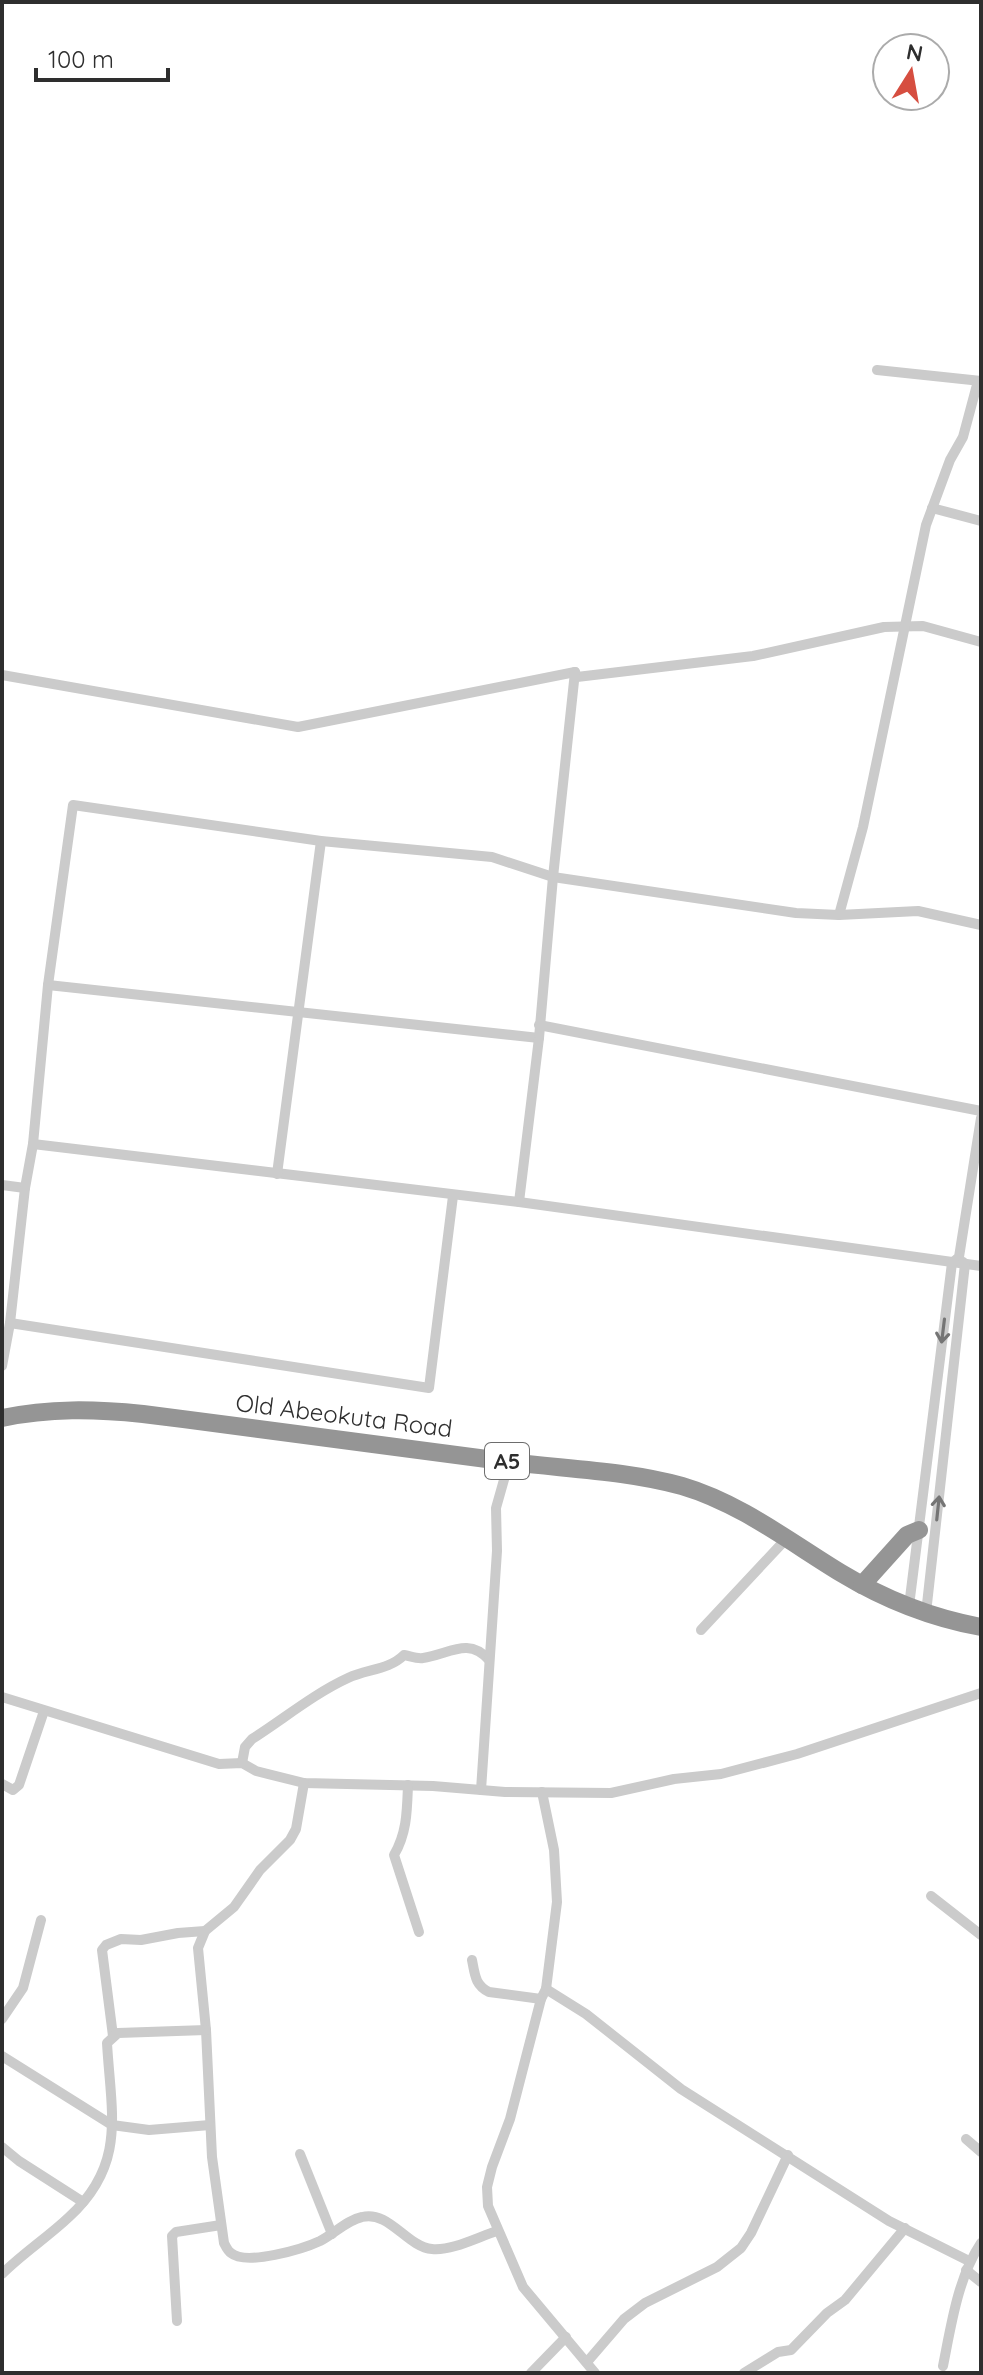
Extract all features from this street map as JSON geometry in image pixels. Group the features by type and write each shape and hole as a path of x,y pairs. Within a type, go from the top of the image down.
{"highway":[{"name":"Old Abeokuta Road","path":"2,1418 49,1410 91,1409 599,1472 682,1486 719,1501 787,1538 862,1585 917,1610 981,1627"},
{"path":"862,1585 907,1535 927,1533"}],"street":[{"path":"839,915 863,827 926,525 950,460 963,437 980,381 877,370"},
{"path":"932,508 981,521"},
{"path":"575,672 577,677 712,662 904,625 923,626 981,642"},
{"path":"2,675 298,727 575,672"},
{"path":"519,1202 539,1038 575,672"},
{"path":"2,1366 33,1144 48,985 73,805 321,841 492,857 553,877 796,913 839,915 918,911 981,925"},
{"path":"277,1174 321,841"},
{"path":"48,985 539,1038"},
{"path":"539,1025 981,1111"},
{"path":"917,1610 959,1261 981,1118"},
{"path":"33,1144 519,1202 981,1266"},
{"path":"2,1185 25,1188"},
{"path":"10,1323 429,1388 453,1196"},
{"path":"917,1610 959,1261"},
{"path":"481,1790 497,1551 496,1508 509,1462"},
{"path":"701,1630 787,1538"},
{"path":"242,1763 245,1747 252,1739 346,1679 394,1665 404,1655 421,1659 468,1647 481,1650 489,1660"},
{"path":"2,1697 219,1764 242,1763 256,1771 304,1783 611,1793 674,1779 721,1774 857,1736 981,1693"},
{"path":"2,1784 13,1790 19,1785 44,1711"},
{"path":"304,1783 296,1829 290,1840 260,1870 234,1907 205,1931 198,1948 206,2030 210,2125 224,2243 230,2253 240,2257 262,2257 318,2242 361,2217 374,2216 428,2249 440,2249 497,2231"},
{"path":"408,1785 407,1819 402,1841 394,1855 419,1932"},
{"path":"542,1792 554,1850 557,1902 544,1994 510,2119 492,2167 487,2187 488,2206 523,2287 595,2373"},
{"path":"931,1896 981,1935"},
{"path":"2,2019 23,1988 41,1920"},
{"path":"113,2036 102,1950 106,1945 121,1939 141,1940 205,1931"},
{"path":"472,1960 476,1983 482,1988 489,1992 544,1994 586,2014 681,2089 869,2209 967,2266 981,2282"},
{"path":"2,2274 83,2202 107,2165 112,2125 107,2043 118,2033 206,2030"},
{"path":"2,2056 112,2125 149,2130 210,2125"},
{"path":"966,2139 981,2152"},
{"path":"2,2147 83,2202"},
{"path":"300,2154 332,2234"},
{"path":"587,2362 624,2319 645,2303 717,2267 741,2248 788,2155"},
{"path":"177,2321 172,2236 176,2232 221,2225"},
{"path":"744,2373 778,2352 791,2350 827,2313 845,2300 905,2228"},
{"path":"943,2366 954,2308 967,2266 981,2243"},
{"path":"531,2373 566,2337"}]}
